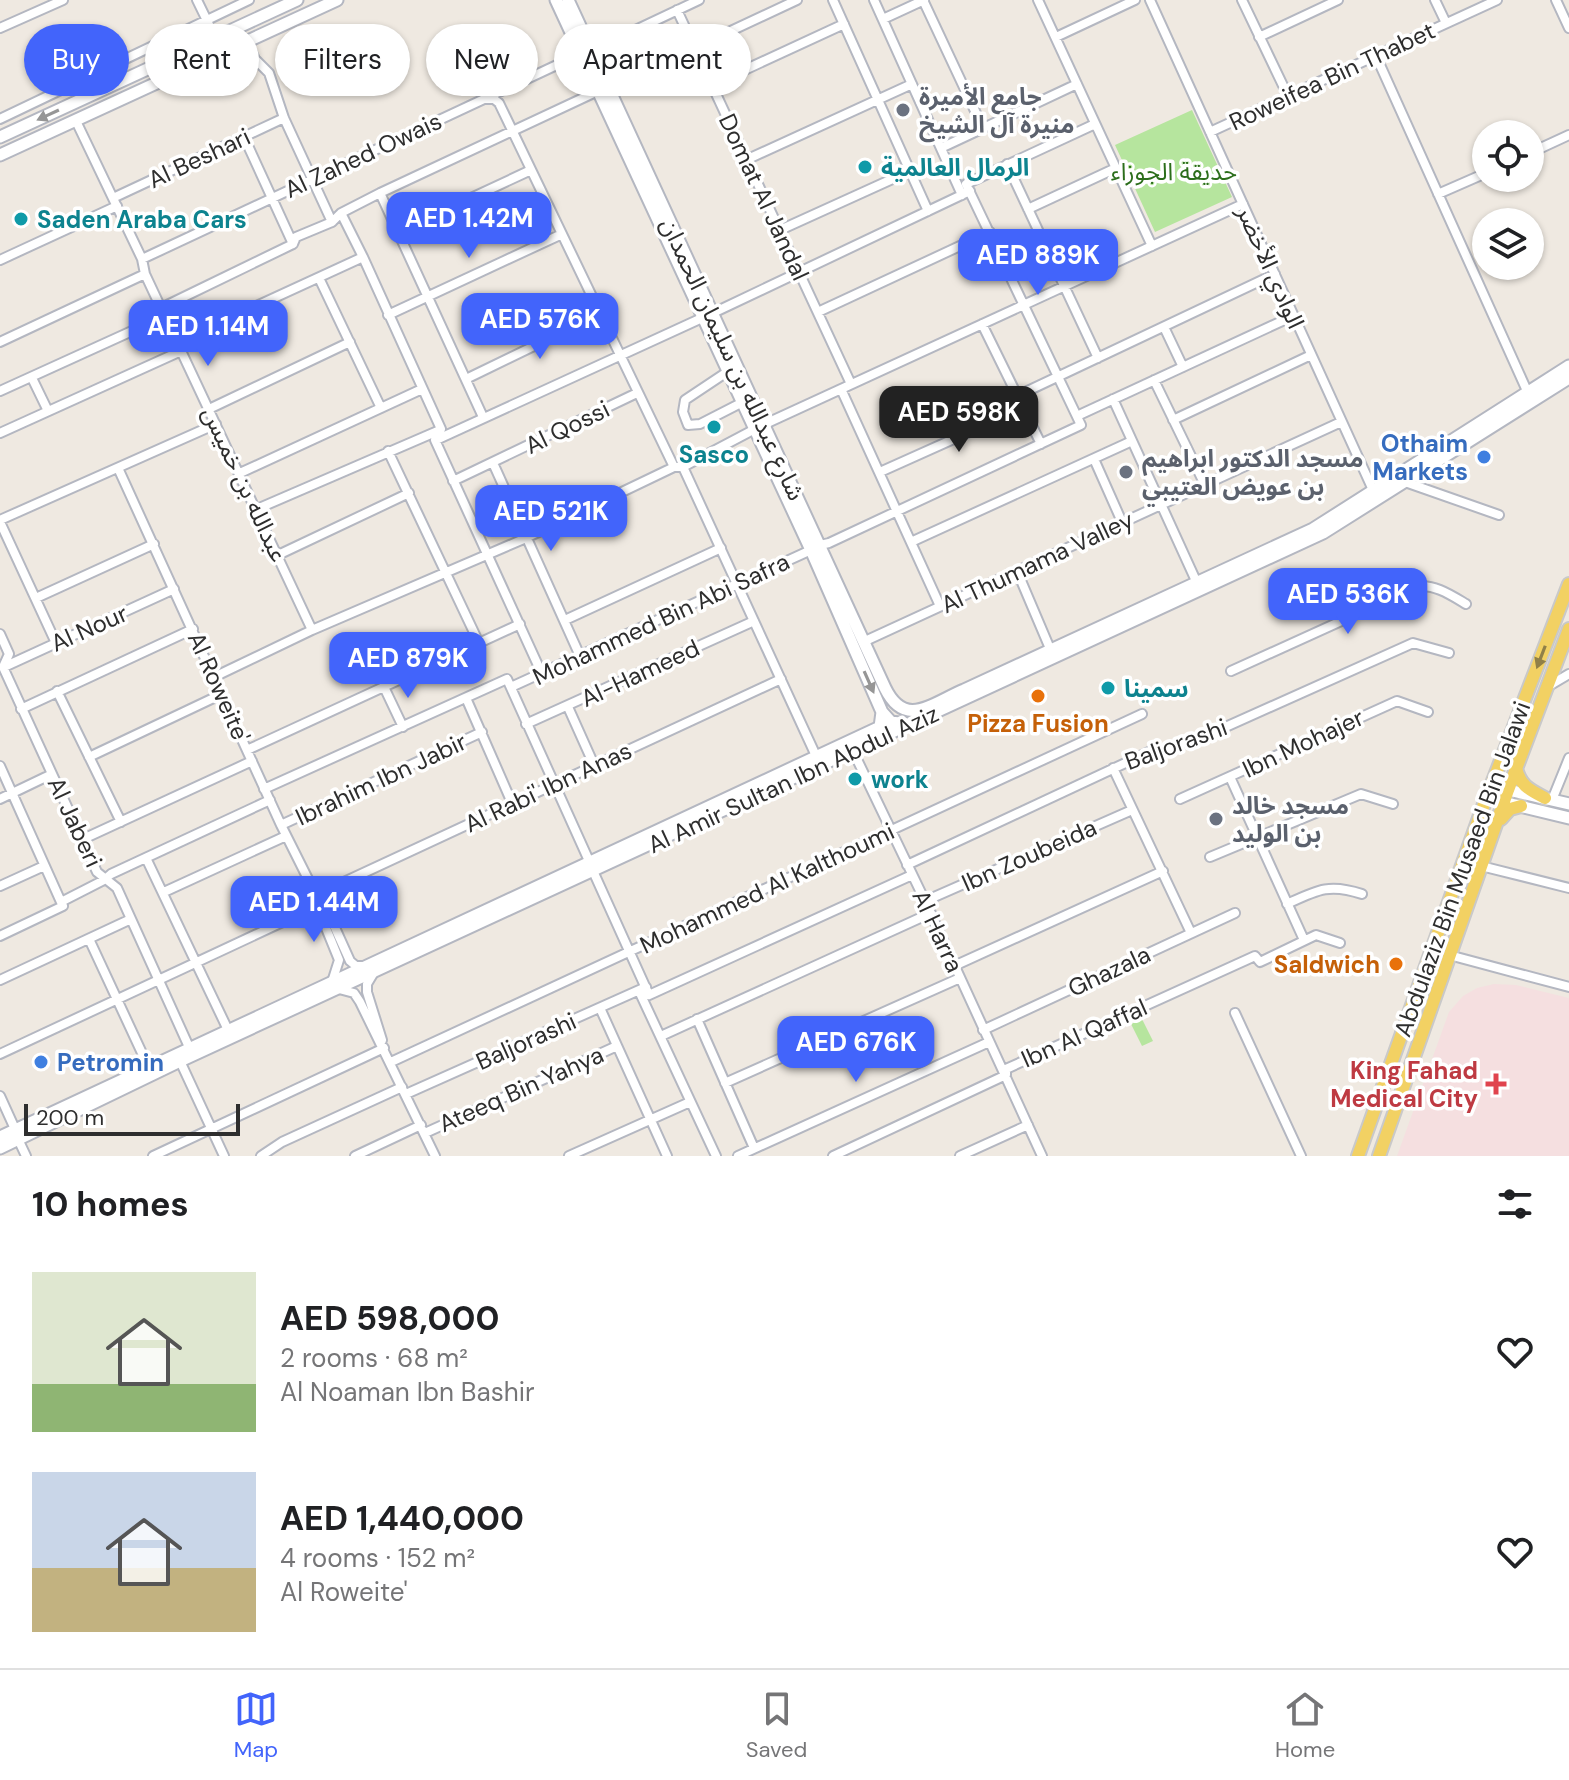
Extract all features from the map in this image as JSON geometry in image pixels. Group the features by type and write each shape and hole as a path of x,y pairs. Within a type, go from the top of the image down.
{"main road":[{"name":"Abdulaziz Bin Musaed Bin Jalawi","path":"1358,1156 1489,792 1569,584"},
{"name":"Abdulaziz Bin Musaed Bin Jalawi","path":"1379,1156 1516,768 1569,629"},
{"path":"1516,768 1524,786 1548,799"},
{"path":"1498,820 1504,818 1510,809 1521,806"}],"street":[{"path":"0,28 63,0"},
{"path":"197,0 208,24"},
{"path":"0,119 249,0"},
{"path":"244,24 297,0"},
{"path":"259,35 337,0"},
{"name":"شارع عبدالله بن سليمان الحمدان","path":"556,0 570,24"},
{"name":"شارع عبدالله بن سليمان الحمدان","path":"568,0 577,24"},
{"name":"Al Zahed Owais","path":"649,24 699,0"},
{"path":"745,24 797,0"},
{"path":"833,0 928,211"},
{"path":"874,0 941,148 990,232 1077,416 1293,316"},
{"path":"883,19 924,0 983,128"},
{"path":"1038,0 1152,246"},
{"path":"1056,37 1135,0"},
{"name":"الوادي الأخضر","path":"1150,0 1373,490"},
{"path":"1242,0 1288,96"},
{"path":"1259,37 1338,0"},
{"path":"1435,0 1446,23"},
{"name":"Roweifea Bin Thabet","path":"1210,132 1497,0"},
{"path":"1556,0 1569,28"},
{"name":"Domat Al Jandal","path":"677,10 684,24"},
{"path":"751,67 844,24"},
{"path":"1376,56 1528,393"},
{"path":"259,63 269,73 284,118 332,222"},
{"name":"Al Zahed Owais","path":"142,259 554,66"},
{"path":"0,137 145,70"},
{"path":"748,159 912,84"},
{"path":"941,148 1077,84"},
{"path":"0,155 145,88"},
{"path":"0,391 163,312 293,244 296,237 332,222 341,213 380,193 591,96"},
{"name":"شارع عبدالله بن سليمان الحمدان","path":"607,96 815,547 892,703"},
{"name":"Domat Al Jandal","path":"717,96 851,384"},
{"path":"485,99 494,99 499,103 637,393 721,548 817,758"},
{"name":"Al Beshari","path":"0,260 284,118"},
{"name":"عبدالله بن خميس","path":"76,121 312,630"},
{"path":"435,440 708,316 928,211 1007,164 1095,124"},
{"path":"1544,147 1569,135"},
{"path":"244,137 293,244"},
{"path":"1007,164 1098,358"},
{"path":"1028,209 1116,168"},
{"path":"398,232 531,170"},
{"path":"780,230 910,171"},
{"path":"1438,194 1472,179"},
{"path":"380,193 483,417"},
{"path":"214,677 312,630 526,538 1243,204"},
{"path":"341,213 441,429"},
{"path":"818,312 990,232"},
{"path":"388,315 562,234"},
{"path":"0,433 363,257"},
{"path":"0,342 145,274"},
{"path":"1017,396 1275,274"},
{"path":"319,278 381,408"},
{"path":"466,379 600,314"},
{"name":"شارع عبدالله بن سليمان الحمدان","path":"708,316 741,403 760,427"},
{"path":"982,324 1041,444"},
{"path":"1164,327 1183,367"},
{"path":"209,409 350,342"},
{"path":"1173,420 1311,355"},
{"path":"892,703 896,722 1313,529 1569,366"},
{"path":"727,372 685,400 685,419 688,425 700,424 741,403"},
{"path":"32,378 48,411"},
{"name":"Al Amir Sultan Ibn Abdul Aziz","path":"592,867 817,758 896,722 926,718 1323,533 1569,378"},
{"path":"1154,380 1205,485"},
{"path":"240,473 422,389"},
{"path":"841,389 940,606"},
{"name":"Al Qossi","path":"453,481 637,393"},
{"path":"1113,399 1197,583"},
{"path":"880,472 1025,407"},
{"name":"Mohammed Bin Abi Safra","path":"264,789 466,698 542,674 1081,425 1077,416"},
{"name":"Al Thumama Valley","path":"863,642 1341,422"},
{"path":"56,643 0,521 216,424"},
{"path":"435,440 441,429"},
{"path":"257,509 441,429"},
{"path":"435,440 542,674"},
{"path":"911,542 1132,441"},
{"path":"388,451 479,643"},
{"path":"1094,459 1122,522"},
{"path":"493,463 580,656"},
{"name":"Al Roweite'","path":"118,468 264,789 316,895 317,906 339,960 335,986"},
{"path":"1405,482 1499,515"},
{"path":"278,555 409,493"},
{"path":"36,598 154,544"},
{"name":"شارع عبدالله بن سليمان الحمدان","path":"815,547 882,712"},
{"path":"565,620 721,548"},
{"path":"1017,571 1051,651"},
{"path":"1231,671 1416,587 1424,585 1435,588 1466,604"},
{"name":"Al Nour","path":"4,660 56,643 174,589"},
{"name":"Al-Hameed","path":"526,724 754,621"},
{"path":"247,750 520,624"},
{"path":"21,709 193,629"},
{"name":"Al Jaberi","path":"0,634 4,660 21,709 97,872 117,888 189,1047"},
{"name":"Baljorashi","path":"907,865 1151,751 1158,752 1201,738 1413,643 1449,653"},
{"path":"1546,688 1569,674"},
{"name":"Al Rabi' Ibn Anas","path":"316,895 781,679"},
{"path":"509,683 630,952 661,1036 716,1156"},
{"path":"384,687 403,727"},
{"path":"57,691 121,822"},
{"path":"89,757 222,694"},
{"path":"466,698 512,803"},
{"name":"Ibn Mohajer","path":"1180,799 1397,701 1428,712"},
{"path":"882,712 888,716 892,714 892,703"},
{"path":"568,707 594,765"},
{"name":"Al Amir Sultan Ibn Abdul Aziz","path":"882,712 896,722"},
{"name":"Mohammed Al Kalthoumi","path":"391,1062 1142,714"},
{"name":"Al Amir Sultan Ibn Abdul Aziz","path":"0,1137 16,1134 180,1061 592,867 853,751 896,722"},
{"name":"Ibrahim Ibn Jabir","path":"281,825 482,732"},
{"name":"Al Harra","path":"853,751 1042,1156"},
{"path":"1548,799 1569,758"},
{"path":"81,840 252,761"},
{"path":"0,766 63,906 0,936"},
{"path":"1113,768 1191,933"},
{"path":"0,799 52,774"},
{"path":"1230,777 1304,940 1316,935 1340,943"},
{"path":"1489,792 1569,804"},
{"path":"1210,857 1361,794 1393,804"},
{"path":"1506,796 1521,806 1569,818"},
{"path":"61,902 111,874 270,800"},
{"name":"Ibn Zoubeida","path":"925,901 1132,810"},
{"name":"Ibrahim Ibn Jabir","path":"164,892 286,836"},
{"path":"146,858 228,1030"},
{"path":"0,886 44,866"},
{"path":"1481,866 1569,888"},
{"path":"954,966 1163,871"},
{"name":"Baljorashi","path":"261,1156 276,1146 912,875"},
{"path":"1287,904 1323,888 1337,887 1362,894"},
{"path":"0,1054 317,906 332,921 350,961 356,966 371,969 367,992 384,1048"},
{"path":"661,1036 931,913"},
{"name":"Ghazala","path":"983,1030 1235,913"},
{"path":"0,980 131,919"},
{"path":"89,939 148,1066"},
{"name":"Ibn Al Qaffal","path":"833,1156 1006,1075 1006,1069 1034,1056 1255,956 1260,962 1304,940"},
{"path":"1449,955 1569,987"},
{"path":"725,1083 960,978"},
{"path":"335,986 354,993 391,1062 435,1156"},
{"name":"Al Amir Sultan Ibn Abdul Aziz","path":"0,1148 16,1134 148,1066 335,986"},
{"path":"600,1008 667,1156"},
{"path":"1235,1013 1301,1156"},
{"path":"697,1019 754,1148"},
{"path":"738,1156 989,1042"},
{"name":"Ateeq Bin Yahya","path":"355,1156 617,1046"},
{"path":"153,1156 384,1048"},
{"path":"180,1061 224,1156"},
{"path":"0,1096 26,1156"},
{"path":"569,1156 690,1102"},
{"path":"960,1156 1028,1125"},
{"path":"276,1146 281,1156"}],"shaded area":[{"name":"King Fahad Medical City","path":"1494,984 1516,985 1569,998 1569,1156 1397,1156 1449,1012 1463,996 1477,988"}],"green space":[{"name":"حديقة الجوزاء","path":"1192,110 1232,197 1155,232 1115,145"},
{"path":"1139,1013 1153,1041 1142,1046 1128,1018"}],"place":[{"name":"جامع الأميرة منيرة آل الشيخ","path":"903,110"},
{"name":"الرمال العالمية","path":"865,167"},
{"name":"Saden Araba Cars","path":"21,219"},
{"name":"Sasco","path":"714,427"},
{"name":"Othaim Markets","path":"1484,457"},
{"name":"مسجد الدكتور ابراهيم بن عويض العتيبي","path":"1126,472"},
{"name":"سمينا","path":"1108,688"},
{"name":"Pizza Fusion","path":"1038,696"},
{"name":"work","path":"855,779"},
{"name":"مسجد خالد بن الوليد","path":"1216,819"},
{"name":"Saldwich","path":"1396,964"},
{"name":"Petromin","path":"41,1062"},
{"name":"King Fahad Medical City","path":"1496,1084"}]}
